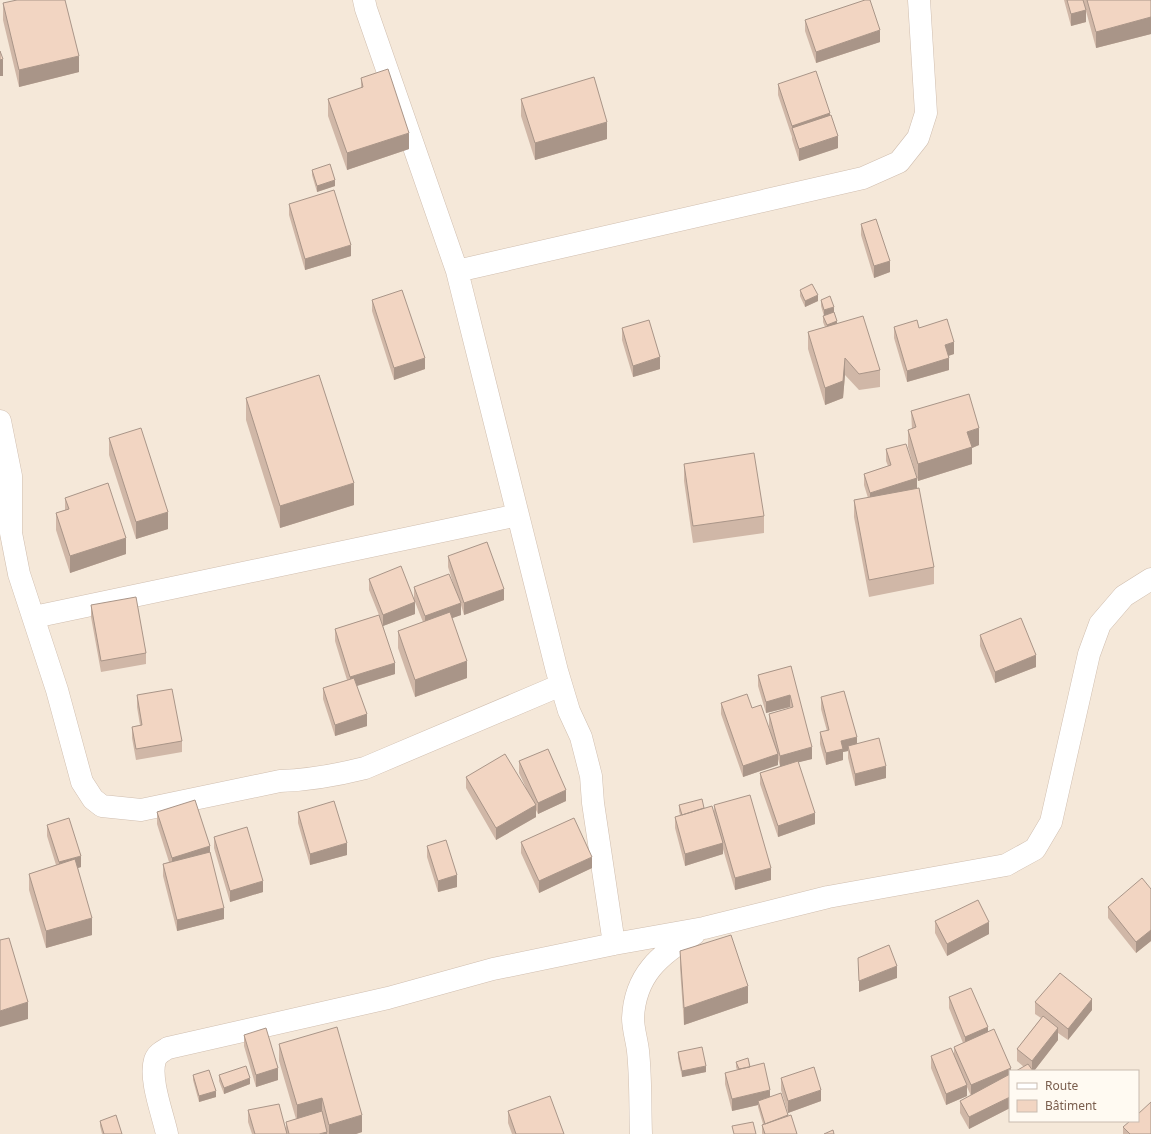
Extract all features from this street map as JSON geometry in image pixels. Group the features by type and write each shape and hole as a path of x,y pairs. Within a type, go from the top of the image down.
{"street":[{"path":"364,0 457,272 561,685 569,711 581,737 591,776 593,803 614,944"},
{"path":"457,272 863,178 899,162 918,138 926,113 919,0"},
{"path":"0,420 11,476 11,532 19,574 57,690 82,782 93,798 102,806 117,809 141,810 280,781 301,780 342,774 365,768 561,685"},
{"path":"34,617 518,515"},
{"path":"167,1134 155,1083 154,1070 155,1059 161,1052 168,1048 388,998 493,969 614,944 704,928 828,897 1006,865 1035,849 1051,822 1089,654 1100,624 1124,596 1151,579"},
{"path":"641,1134 638,1052 633,1019 638,989 653,964 670,948 704,928"}],"shaded area":[{"path":"0,0 1151,0 1151,1134 0,1134"}],"building":[{"path":"17,0 65,0 79,56 19,70 3,3"},
{"path":"865,0 870,0 880,30 816,52 805,20"},
{"path":"1067,0 1083,0 1086,10 1071,14"},
{"path":"1087,0 1151,0 1151,17 1096,32"},
{"path":"0,51 3,59 0,60"},
{"path":"388,69 409,133 347,153 328,99 363,87 361,78"},
{"path":"816,71 830,113 792,126 778,84"},
{"path":"594,77 607,122 535,143 521,99"},
{"path":"831,115 838,136 799,149 792,128"},
{"path":"330,164 335,180 317,186 312,170"},
{"path":"334,190 351,245 305,259 289,204"},
{"path":"876,219 890,261 874,266 861,224"},
{"path":"812,284 818,295 805,301 800,290"},
{"path":"402,290 425,358 394,368 372,300"},
{"path":"830,296 834,307 824,310 821,300"},
{"path":"834,312 837,321 827,325 823,316"},
{"path":"863,316 880,370 859,374 845,358 843,381 825,388 808,332"},
{"path":"947,319 954,342 945,345 949,358 907,371 894,327 917,320 919,328"},
{"path":"649,320 660,357 633,366 622,328"},
{"path":"319,375 354,483 280,506 246,398"},
{"path":"969,394 979,428 967,432 972,447 918,464 908,430 916,427 911,411"},
{"path":"141,428 168,512 136,522 109,438"},
{"path":"906,444 917,478 870,493 864,474 891,465 886,449"},
{"path":"754,453 764,516 693,526 684,464"},
{"path":"108,483 126,538 70,556 56,513 69,509 65,498"},
{"path":"919,488 934,567 869,580 854,500"},
{"path":"487,542 504,589 464,603 448,556"},
{"path":"401,566 415,602 383,615 369,579"},
{"path":"449,574 461,603 425,616 414,587"},
{"path":"136,597 146,653 101,661 91,605"},
{"path":"450,612 467,661 415,680 398,631"},
{"path":"379,615 395,663 350,677 335,629"},
{"path":"1021,618 1036,655 995,672 980,635"},
{"path":"791,666 812,747 780,756 769,714 793,707 790,695 766,702 758,675"},
{"path":"354,678 367,714 335,725 323,688"},
{"path":"172,689 182,741 136,749 132,727 142,725 137,695"},
{"path":"844,691 857,737 841,741 843,749 826,753 820,732 829,730 821,697"},
{"path":"747,694 752,708 761,705 778,754 743,766 721,703"},
{"path":"879,738 886,766 855,774 848,746"},
{"path":"548,749 566,790 538,803 519,761"},
{"path":"505,754 536,805 496,828 466,777"},
{"path":"798,761 815,813 778,826 760,773"},
{"path":"750,795 771,868 735,878 714,805"},
{"path":"702,799 704,808 682,815 679,805"},
{"path":"195,800 210,846 172,858 157,812"},
{"path":"334,801 347,843 310,854 298,812"},
{"path":"712,806 723,843 685,854 675,817"},
{"path":"69,818 81,856 59,862 47,825"},
{"path":"574,818 592,857 539,881 521,842"},
{"path":"247,827 263,881 230,891 214,837"},
{"path":"446,840 457,875 438,881 427,846"},
{"path":"210,852 224,908 177,920 163,864"},
{"path":"75,859 92,918 46,931 29,874"},
{"path":"1142,878 1151,889 1151,930 1136,942 1108,907"},
{"path":"978,900 989,922 947,944 935,921"},
{"path":"731,935 748,986 684,1008 680,951"},
{"path":"9,938 28,1002 0,1011 0,940"},
{"path":"889,945 897,966 859,981 858,958"},
{"path":"1060,973 1092,999 1068,1029 1035,1002"},
{"path":"971,988 988,1027 965,1037 949,997"},
{"path":"1043,1016 1058,1028 1032,1061 1017,1049"},
{"path":"337,1027 362,1115 329,1125 322,1098 297,1105 279,1044"},
{"path":"266,1028 278,1068 256,1075 244,1035"},
{"path":"994,1029 1011,1068 971,1085 954,1047"},
{"path":"702,1047 706,1066 682,1071 678,1052"},
{"path":"951,1048 967,1085 946,1094 931,1056"},
{"path":"748,1058 750,1067 739,1069 736,1062"},
{"path":"764,1063 770,1090 732,1099 725,1073"},
{"path":"1028,1064 1032,1070 1018,1070"},
{"path":"246,1066 250,1078 224,1088 219,1075"},
{"path":"814,1067 821,1090 788,1101 781,1078"},
{"path":"209,1070 216,1091 199,1096 193,1075"},
{"path":"1009,1075 1009,1097 969,1117 960,1101"},
{"path":"781,1093 788,1115 765,1124 758,1101"},
{"path":"550,1096 564,1134 516,1134 508,1111"},
{"path":"1151,1102 1151,1134 1130,1134 1123,1127 1129,1122 1139,1122 1139,1113"},
{"path":"279,1104 287,1134 255,1134 248,1110"},
{"path":"322,1111 327,1132 319,1134 289,1134 286,1122"},
{"path":"116,1115 122,1134 104,1134 100,1121"},
{"path":"791,1115 797,1134 765,1134 762,1125"},
{"path":"753,1122 756,1134 734,1134 732,1126"},
{"path":"833,1130 834,1134 824,1134"}]}
